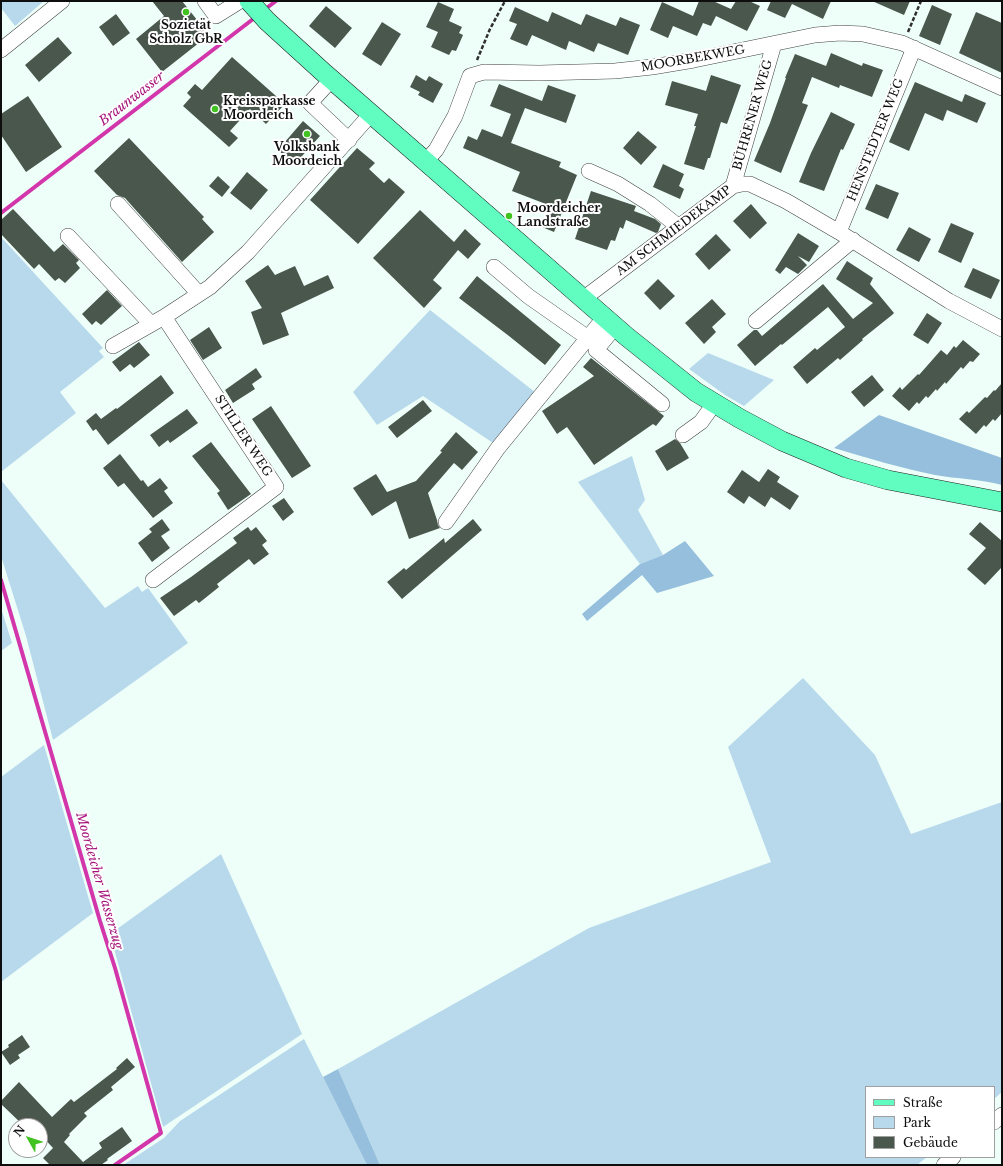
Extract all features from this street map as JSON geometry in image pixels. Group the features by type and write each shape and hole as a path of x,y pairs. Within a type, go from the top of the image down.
{"main road":[{"path":"247,2 331,80 583,299 674,376 714,404 782,441 846,468 888,480 1002,502"}],"street":[{"path":"1,50 62,1"},
{"path":"205,1 216,16 247,2"},
{"name":"MOORBEKWEG","path":"470,76 484,72 592,72 645,68 694,60 815,35 840,33 869,35 908,45 1002,88"},
{"name":"BÜHRENER WEG","path":"733,186 774,44"},
{"name":"HENSTEDTER WEG","path":"839,232 908,45"},
{"path":"425,162 436,150 451,123 470,76"},
{"path":"331,80 310,103 349,140"},
{"path":"113,346 164,317 210,287 248,252 371,114"},
{"path":"589,171 618,184 650,204 679,227"},
{"name":"AM SCHMIEDEKAMP","path":"583,299 733,186 750,184 786,200 949,301 1002,329"},
{"path":"118,204 199,294"},
{"path":"68,236 151,324"},
{"path":"756,321 852,240"},
{"path":"494,267 528,296 588,338"},
{"name":"STILLER WEG","path":"153,580 276,487 164,317"},
{"path":"446,522 498,448 588,338 610,322"},
{"path":"610,322 596,350 662,404"},
{"path":"684,435 701,422 714,404"},
{"path":"944,1165 953,1158"}],"path":[{"path":"470,76 490,29 505,1"},
{"path":"908,45 921,1"}],"green space":[{"path":"1,1 44,1 15,26 1,8"},
{"path":"1,237 103,348 99,351 104,357 60,392 76,413 1,472"},
{"path":"430,310 540,396 499,447 423,396 377,425 353,392"},
{"path":"708,353 774,380 744,406 725,395 689,369"},
{"path":"632,456 645,500 638,510 663,555 640,564 578,482"},
{"path":"1,480 105,608 138,586 142,592 148,588 188,643 53,740 26,636 1,556"},
{"path":"1,608 12,643 1,651"},
{"path":"803,678 875,755 911,834 1002,802 1002,1092 995,1098 995,1086 865,1086 865,1158 926,1158 917,1165 380,1165 338,1069 589,928 771,862 728,747"},
{"path":"44,745 93,913 1,982 1,777"},
{"path":"221,854 302,1034 163,1127 110,934"},
{"path":"304,1039 367,1165 123,1165 164,1138 180,1121"}],"shaded area":[{"path":"879,415 1002,458 1002,485 985,481 922,472 884,463 834,448"},
{"path":"685,541 714,576 657,593 642,575 587,621 582,614 640,564 663,555"},
{"path":"338,1069 380,1165 367,1165 323,1077"}],"building":[{"path":"152,1 182,1 209,35 162,72 136,39 164,16"},
{"path":"699,1 713,1 731,9 736,1 749,1 760,6 747,31 716,16 711,26 703,23 697,36 673,26 668,38 650,30 662,2 693,16"},
{"path":"771,1 831,1 823,19 792,4 785,18 767,10"},
{"path":"872,1 910,1 904,15"},
{"path":"438,2 454,9 449,21 462,27 459,33 463,35 456,51 452,50 449,55 431,47 438,32 426,27"},
{"path":"932,5 952,14 940,45 919,36"},
{"path":"326,6 352,28 335,48 309,26"},
{"path":"515,7 548,22 552,12 581,25 586,14 616,26 620,17 640,25 628,55 598,43 594,52 569,41 566,50 532,35 527,46 510,39 517,24 509,21"},
{"path":"976,12 1002,23 1002,73 959,53"},
{"path":"116,14 130,33 113,46 99,27"},
{"path":"382,22 401,34 381,66 362,54"},
{"path":"58,37 72,53 39,82 25,65"},
{"path":"831,53 862,66 863,63 883,70 872,97 840,85 839,88 812,77 802,103 808,105 781,173 754,161 770,123 785,78 795,54 826,66"},
{"path":"232,57 285,104 266,124 250,109 230,131 238,138 229,147 183,106 191,97 187,93 195,84 202,90"},
{"path":"416,75 426,81 429,76 443,84 433,103 418,95 420,92 410,87"},
{"path":"711,75 741,85 727,124 721,122 710,158 708,158 704,170 684,164 696,126 694,126 698,114 665,105 672,81 706,91"},
{"path":"915,82 962,102 965,94 986,103 977,123 947,110 943,121 925,113 909,151 889,142"},
{"path":"499,84 542,101 548,85 576,95 566,123 525,108 511,143 561,162 559,167 577,175 554,232 542,227 551,206 512,191 520,172 463,148 468,136 477,140 482,129 502,137 511,114 490,106"},
{"path":"28,96 62,147 26,172 1,135 1,114"},
{"path":"831,112 855,124 843,150 841,149 824,191 799,182"},
{"path":"303,121 320,136 294,165 278,150"},
{"path":"638,131 657,147 641,165 623,148"},
{"path":"129,138 204,217 202,219 214,232 182,262 125,198 117,195 94,171"},
{"path":"357,148 375,163 369,169 384,183 389,178 405,192 358,244 310,200"},
{"path":"663,164 684,174 679,186 684,189 680,199 653,187"},
{"path":"247,172 268,190 251,210 230,193"},
{"path":"218,176 230,187 222,197 209,186"},
{"path":"876,184 899,193 888,219 865,209"},
{"path":"591,191 636,206 634,211 655,219 661,224 658,232 656,233 626,220 623,229 620,227 615,241 611,240 607,250 575,239"},
{"path":"751,204 767,223 750,239 733,221"},
{"path":"13,209 54,252 63,244 79,260 76,263 80,268 65,283 59,278 55,281 39,264 34,269 1,234 1,220"},
{"path":"420,210 454,242 465,229 481,244 468,259 458,250 433,280 442,288 424,308 373,258"},
{"path":"951,223 974,233 961,263 938,252"},
{"path":"909,227 931,239 919,262 896,250"},
{"path":"798,233 819,246 809,262 798,256 807,265 798,274 786,267 780,274 775,270"},
{"path":"716,234 731,250 709,270 695,254"},
{"path":"847,261 873,278 870,284 894,313 862,339 863,340 840,360 838,358 807,384 793,367 815,348 817,350 845,327 828,307 755,366 737,345 754,330 757,330 762,336 823,284 853,319 873,303 836,279"},
{"path":"268,265 275,275 295,266 304,286 328,275 334,288 281,313 289,335 263,345 251,312 262,308 245,281"},
{"path":"973,268 1000,280 991,299 964,287"},
{"path":"477,276 561,345 545,365 459,298"},
{"path":"658,279 675,296 660,310 644,293"},
{"path":"107,290 122,306 101,325 96,321 92,325 82,314"},
{"path":"712,299 726,314 712,327 716,332 704,344 685,323"},
{"path":"927,313 942,323 928,344 913,335"},
{"path":"209,327 222,348 203,360 190,340"},
{"path":"963,340 980,354 973,362 970,361 963,369 961,367 946,384 945,382 928,398 926,396 919,404 917,402 909,411 892,396 900,387 902,390 918,374 919,375 941,350 947,355 954,346 956,348"},
{"path":"139,342 150,355 134,368 130,364 120,372 112,362"},
{"path":"591,358 664,416 656,426 653,424 594,465 567,427 557,434 542,411 594,376 583,367"},
{"path":"256,368 262,377 252,384 255,389 233,403 225,390"},
{"path":"161,375 174,393 108,445 96,429 93,431 86,421 96,413 101,419 116,408 117,409"},
{"path":"872,375 884,390 864,407 851,392"},
{"path":"1002,383 1002,413 995,421 993,419 986,427 984,425 976,434 959,419 967,411 969,413 985,397 987,398"},
{"path":"423,400 432,411 397,438 388,427"},
{"path":"271,406 311,466 292,478 252,419"},
{"path":"187,409 198,423 170,443 168,440 159,447 150,435"},
{"path":"456,432 478,452 462,470 454,463 428,493 440,528 409,539 396,501 372,516 353,488 376,474 387,492 416,481 442,452 440,451"},
{"path":"675,439 680,443 689,458 667,471 655,451"},
{"path":"211,442 251,494 228,510 217,493 220,491 192,456"},
{"path":"120,454 141,481 143,480 148,487 160,478 168,488 164,491 173,503 153,518 124,483 118,487 103,468"},
{"path":"768,469 780,477 777,482 799,496 790,510 771,497 765,507 749,496 744,504 727,492 742,470 759,482"},
{"path":"284,498 294,512 283,521 272,506"},
{"path":"162,519 170,530 161,536 170,548 152,562 138,543 152,532 149,529"},
{"path":"473,519 482,530 402,599 387,582 404,568 406,570 444,538 445,543"},
{"path":"980,522 1002,541 1002,567 985,585 967,569 986,548 969,534"},
{"path":"248,527 251,531 256,527 267,541 262,545 269,554 254,565 249,559 217,584 219,587 199,603 196,600 174,616 160,598 237,543 233,538"},
{"path":"22,1035 30,1047 18,1055 20,1058 10,1065 1,1052"},
{"path":"127,1058 135,1067 111,1087 113,1090 84,1113 87,1116 69,1134 70,1135 64,1142 83,1162 102,1148 99,1143 122,1127 132,1141 101,1165 50,1165 43,1158 48,1158 48,1153 53,1148 48,1143 48,1118 16,1118 1,1104 1,1101 19,1082 52,1117 71,1099 74,1102 117,1069 116,1068"}],"waterway":[{"name":"Braunwasser","path":"264,10 276,1"},
{"name":"Braunwasser","path":"1,213 257,16"},
{"name":"Moordeicher Wasserzug","path":"1,580 115,968 161,1133 115,1165"}],"place":[{"name":"Sozietät Scholz GbR","path":"186,12"},
{"name":"Kreissparkasse Moordeich","path":"215,109"},
{"name":"Volksbank Moordeich","path":"307,134"},
{"name":"Moordeicher Landstraße","path":"509,216"}]}
